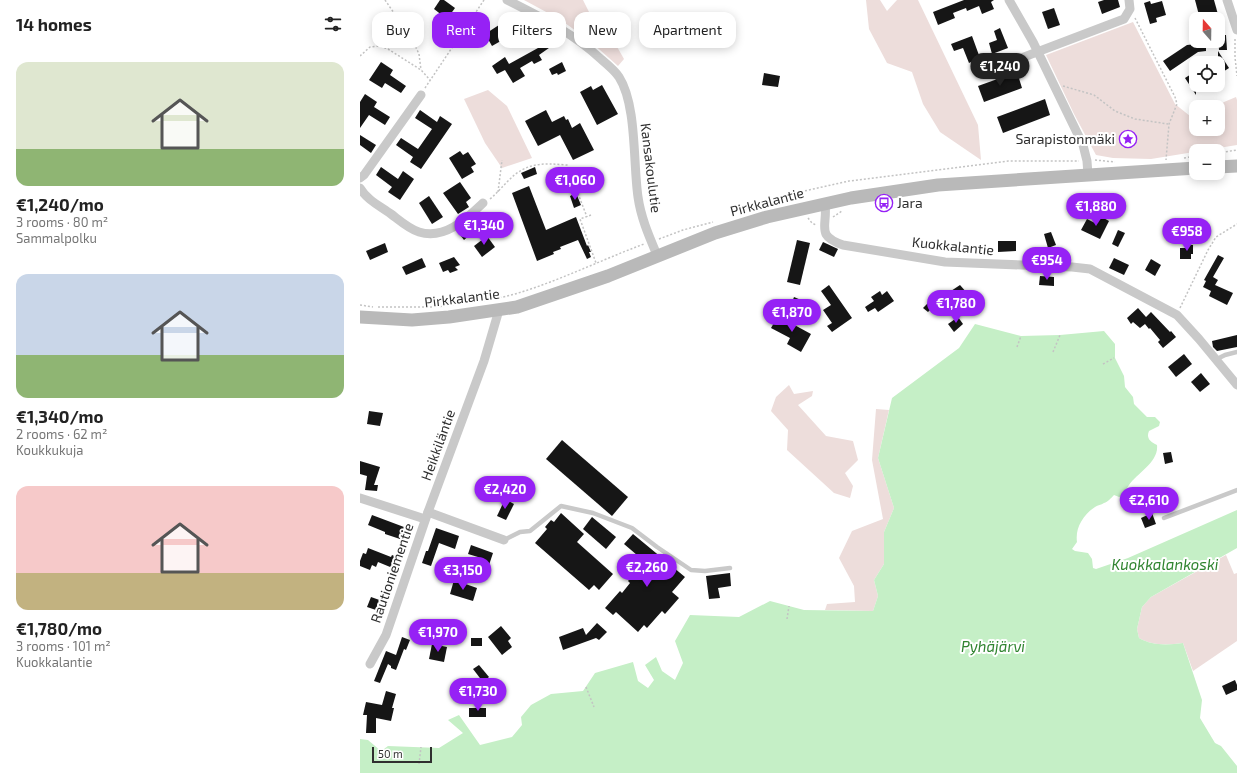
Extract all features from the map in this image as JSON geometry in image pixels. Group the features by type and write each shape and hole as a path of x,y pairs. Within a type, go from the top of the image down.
{"street":[{"name":"Kansakoulutie","path":"507,0 554,24 588,46 611,68 619,78 631,113 636,177 642,216 658,255"},
{"path":"1009,0 1037,51 1083,145 1087,161 1088,175"},
{"path":"1226,0 1236,33"},
{"path":"987,71 1124,18 1130,5"},
{"path":"360,178 364,175 421,95"},
{"path":"1225,167 1237,166"},
{"name":"Pirkkalantie","path":"360,317 412,320 449,317 517,307 608,276 715,233 767,217 825,203 898,190 938,186 1189,168"},
{"path":"360,188 369,199 408,226 418,232 430,234 443,232 455,227 469,217 483,203"},
{"name":"Kuokkalantie","path":"825,203 825,233 832,241 843,246 945,262 1084,268 1096,272 1127,290 1177,315 1237,385"},
{"name":"Heikkiläntie","path":"427,516 484,361 499,310"},
{"path":"360,498 427,516 504,540"},
{"name":"Rautioniementie","path":"370,664 386,635 427,516"}],"lane":[{"path":"1215,360 1225,355 1237,352"},
{"path":"1164,518 1237,490"},
{"path":"504,540 520,532 530,531 561,506 593,513 632,528 691,570 705,571 730,568"}],"path":[{"path":"385,0 412,39 419,54 421,70"},
{"path":"421,95 484,0"},
{"path":"1130,5 1175,96 1176,104 1169,124 1166,160"},
{"path":"1236,33 1235,57 1237,76"},
{"path":"360,56 370,47 380,46 388,49 421,70 430,80"},
{"path":"1055,87 1064,86 1094,95 1114,111 1135,119 1169,124"},
{"path":"1225,152 1237,150"},
{"path":"498,192 502,160"},
{"path":"483,203 498,192 519,171 544,163 567,165 588,217"},
{"path":"591,215 580,219 596,263"},
{"path":"1177,315 1212,243 1216,237 1237,224"},
{"path":"1053,352 1060,335"},
{"path":"1017,347 1021,336"},
{"path":"1103,364 1114,358"},
{"path":"787,618 789,606"},
{"path":"586,687 594,707"},
{"path":"419,764 421,747"},
{"path":"379,757 381,751"}],"shaded area":[{"path":"524,0 583,0 589,12 574,12 574,30 566,24 566,12 546,12"},
{"path":"866,0 880,0 887,11 897,0 918,0 978,125 981,160 940,132 923,104 912,72 887,63 869,29"},
{"path":"1133,22 1175,104 1189,115 1189,136 1225,136 1225,102 1236,97 1237,145 1225,147 1225,144 1189,144 1189,153 1151,159 1113,158 1096,155 1074,114 1046,55"},
{"path":"598,48 618,48 624,59 618,66"},
{"path":"488,90 507,106 532,158 502,168 485,143 464,99"},
{"path":"789,385 794,394 813,391 812,396 798,405 826,436 853,441 858,460 845,473 853,486 850,498 834,493 787,450 788,430 771,411 776,397"},
{"path":"876,409 889,410 878,458 894,508 884,532 884,564 874,580 878,596 873,611 825,610 827,604 855,602 854,586 839,558 852,531 883,519 872,460"},
{"path":"1226,555 1234,574 1237,573 1237,641 1193,671 1183,643 1155,644 1139,638 1137,629 1142,607 1151,597"}],"water":[{"name":"Pyhäjärvi","path":"975,324 1021,336 1060,335 1104,331 1115,344 1115,358 1124,376 1125,387 1133,397 1134,404 1147,417 1155,417 1160,422 1159,426 1148,433 1149,440 1157,445 1155,457 1128,486 1122,496 1119,497 1114,495 1107,502 1095,507 1081,522 1077,532 1077,542 1072,549 1075,551 1088,553 1092,559 1093,568 1096,569 1128,558 1237,510 1237,548 1151,597 1142,607 1137,629 1139,638 1144,641 1155,644 1183,643 1202,700 1200,718 1215,743 1221,746 1237,766 1237,773 360,773 360,739 368,740 381,751 388,746 439,748 463,733 448,720 459,715 480,745 512,737 522,725 521,717 531,705 551,694 583,691 595,673 633,662 638,681 648,688 654,680 645,665 656,657 662,671 675,680 683,663 675,641 690,615 739,617 770,601 804,610 873,611 878,596 874,580 884,564 884,532 894,508 878,458 892,398 959,348"}],"building":[{"path":"440,0 444,0 455,8 452,12 438,12 434,9"},
{"path":"964,0 994,0 991,2 994,9 982,14 979,6 967,11 966,8 953,13 955,18 938,25 933,12"},
{"path":"1104,0 1118,0 1120,7 1102,14 1098,2"},
{"path":"1195,0 1214,0 1217,12 1198,12"},
{"path":"1150,1 1151,4 1162,1 1166,15 1156,18 1157,22 1150,24 1144,3"},
{"path":"1054,8 1060,25 1048,29 1042,12"},
{"path":"498,26 498,43 492,46 490,42 490,31"},
{"path":"1000,28 1008,48 992,54 989,43 997,40 994,31"},
{"path":"1226,35 1227,50 1219,50 1219,48 1225,48"},
{"path":"972,36 980,58 969,63 963,48 954,51 951,44"},
{"path":"1189,45 1189,48 1206,48 1206,51 1198,52 1192,56 1189,56 1189,58 1170,71 1163,61"},
{"path":"538,48 549,48 539,55 542,60 534,64 532,61 520,68 525,76 513,83 505,70 497,74 492,66 505,57 509,64"},
{"path":"381,62 393,70 390,75 406,86 401,93 385,83 382,88 369,80"},
{"path":"562,62 566,71 558,75 557,73 552,75 549,69"},
{"path":"1225,62 1229,68 1225,71"},
{"path":"1017,72 1022,88 984,102 978,86"},
{"path":"764,73 780,76 778,87 762,85"},
{"path":"1189,75 1189,84 1185,78"},
{"path":"602,85 618,114 597,125 580,92 591,86 593,90"},
{"path":"365,94 377,102 374,107 390,117 385,125 369,115 360,128 360,102"},
{"path":"1045,99 1050,115 1003,133 997,117"},
{"path":"420,110 437,122 440,116 452,124 421,169 410,162 413,157 396,145 401,138 418,149 432,129 415,118"},
{"path":"546,110 552,122 564,116 566,120 568,119 572,128 580,123 594,150 573,160 560,135 538,146 525,121"},
{"path":"360,135 376,145 371,153 360,145"},
{"path":"460,151 463,155 468,152 476,164 471,167 474,172 462,179 449,158"},
{"path":"381,167 398,179 403,171 414,179 400,200 388,192 392,187 376,175"},
{"path":"535,167 537,174 524,179 521,173"},
{"path":"460,182 471,198 466,202 469,207 458,214 443,193"},
{"path":"529,186 546,230 576,217 587,246 588,245 591,252 589,252 591,257 587,259 578,240 560,247 561,249 553,252 554,254 537,261 512,193"},
{"path":"576,193 581,205 574,208 570,196"},
{"path":"429,196 443,217 432,224 419,203"},
{"path":"1098,215 1109,221 1100,239 1081,230 1087,219 1095,223"},
{"path":"473,220 479,227 464,240 458,232"},
{"path":"1118,230 1125,233 1118,247 1112,244"},
{"path":"1051,232 1056,245 1048,248 1044,234"},
{"path":"487,236 495,247 482,257 474,246"},
{"path":"797,240 810,243 800,285 787,282"},
{"path":"998,241 1016,241 1016,251 998,252"},
{"path":"823,242 838,249 834,257 819,250"},
{"path":"385,243 388,252 370,260 366,251"},
{"path":"1186,245 1193,245 1193,254 1191,254 1191,259 1180,259 1180,248 1186,248"},
{"path":"1218,255 1224,258 1213,277 1218,280 1215,285 1233,293 1227,305 1209,296 1211,291 1203,287 1206,281 1204,280"},
{"path":"454,257 460,265 455,267 458,270 450,273 448,270 443,272 439,263"},
{"path":"422,258 426,267 406,275 402,267"},
{"path":"1114,258 1129,265 1124,275 1109,268"},
{"path":"1151,259 1161,265 1155,276 1145,270"},
{"path":"1040,276 1054,277 1054,286 1039,285"},
{"path":"829,285 852,318 832,332 827,326 832,323 823,310 831,305 821,291"},
{"path":"960,285 967,293 958,300 951,291"},
{"path":"880,291 882,295 887,291 894,301 878,312 875,308 868,312 865,307 874,301 871,297"},
{"path":"938,293 943,297 928,312 923,308"},
{"path":"794,297 801,300 797,310 790,308"},
{"path":"1138,308 1146,317 1151,312 1176,337 1163,348 1158,342 1160,340 1145,324 1140,328 1133,322 1131,324 1127,318"},
{"path":"778,316 811,334 801,352 787,344 790,338 771,328"},
{"path":"958,317 963,324 954,332 948,324"},
{"path":"1237,335 1237,347 1217,351 1213,347 1212,341"},
{"path":"1184,354 1192,364 1176,377 1168,367"},
{"path":"1201,373 1210,384 1200,392 1191,382"},
{"path":"369,411 383,413 380,426 367,424"},
{"path":"562,440 628,497 612,516 546,459"},
{"path":"1171,452 1173,462 1165,464 1163,453"},
{"path":"360,461 380,467 374,485 378,485 377,491 365,490 367,476 360,474"},
{"path":"505,499 514,504 506,520 497,516"},
{"path":"561,513 584,534 577,542 613,574 599,590 594,585 589,590 535,543 547,529 545,527 551,520 554,522"},
{"path":"1152,513 1156,524 1145,528 1141,518"},
{"path":"372,515 404,527 400,539 385,534 385,532 368,525"},
{"path":"592,517 616,537 606,549 583,529"},
{"path":"436,528 459,536 455,549 439,543 431,566 422,563"},
{"path":"633,534 685,577 672,592 679,598 665,614 662,611 647,628 644,625 638,632 616,612 613,615 605,608 620,591 622,593 630,583 628,581 644,561 624,544"},
{"path":"471,545 493,553 488,568 475,564 478,557 468,554"},
{"path":"368,548 391,557 392,555 399,558 395,569 378,562 376,567 372,565 370,570 360,566 363,553 366,554"},
{"path":"730,573 731,586 718,588 720,598 709,599 706,576"},
{"path":"454,580 477,588 473,601 450,594"},
{"path":"371,597 385,602 382,612 367,607"},
{"path":"421,620 435,622 433,634 419,632"},
{"path":"597,623 607,632 599,640 596,638 563,650 559,637 583,628 586,635"},
{"path":"501,626 511,638 508,641 512,647 502,655 488,637"},
{"path":"402,637 410,640 406,650 404,649 396,670 391,668 388,664 380,683 374,681 386,651 396,655"},
{"path":"471,638 482,638 482,646 471,646"},
{"path":"432,644 447,647 444,662 429,659"},
{"path":"479,665 489,677 483,682 473,669"},
{"path":"1235,680 1237,690 1226,695 1222,686"},
{"path":"386,691 396,694 392,708 394,708 391,721 376,718 376,733 366,733 367,715 363,715 366,702 382,705"},
{"path":"469,708 486,708 486,717 469,717"}],"place":[{"name":"Sarapistonmäki","path":"1128,139"},
{"name":"Jara","path":"884,203"}],"water label":[{"name":"Kuokkalankoski","path":"1165,565"}]}
